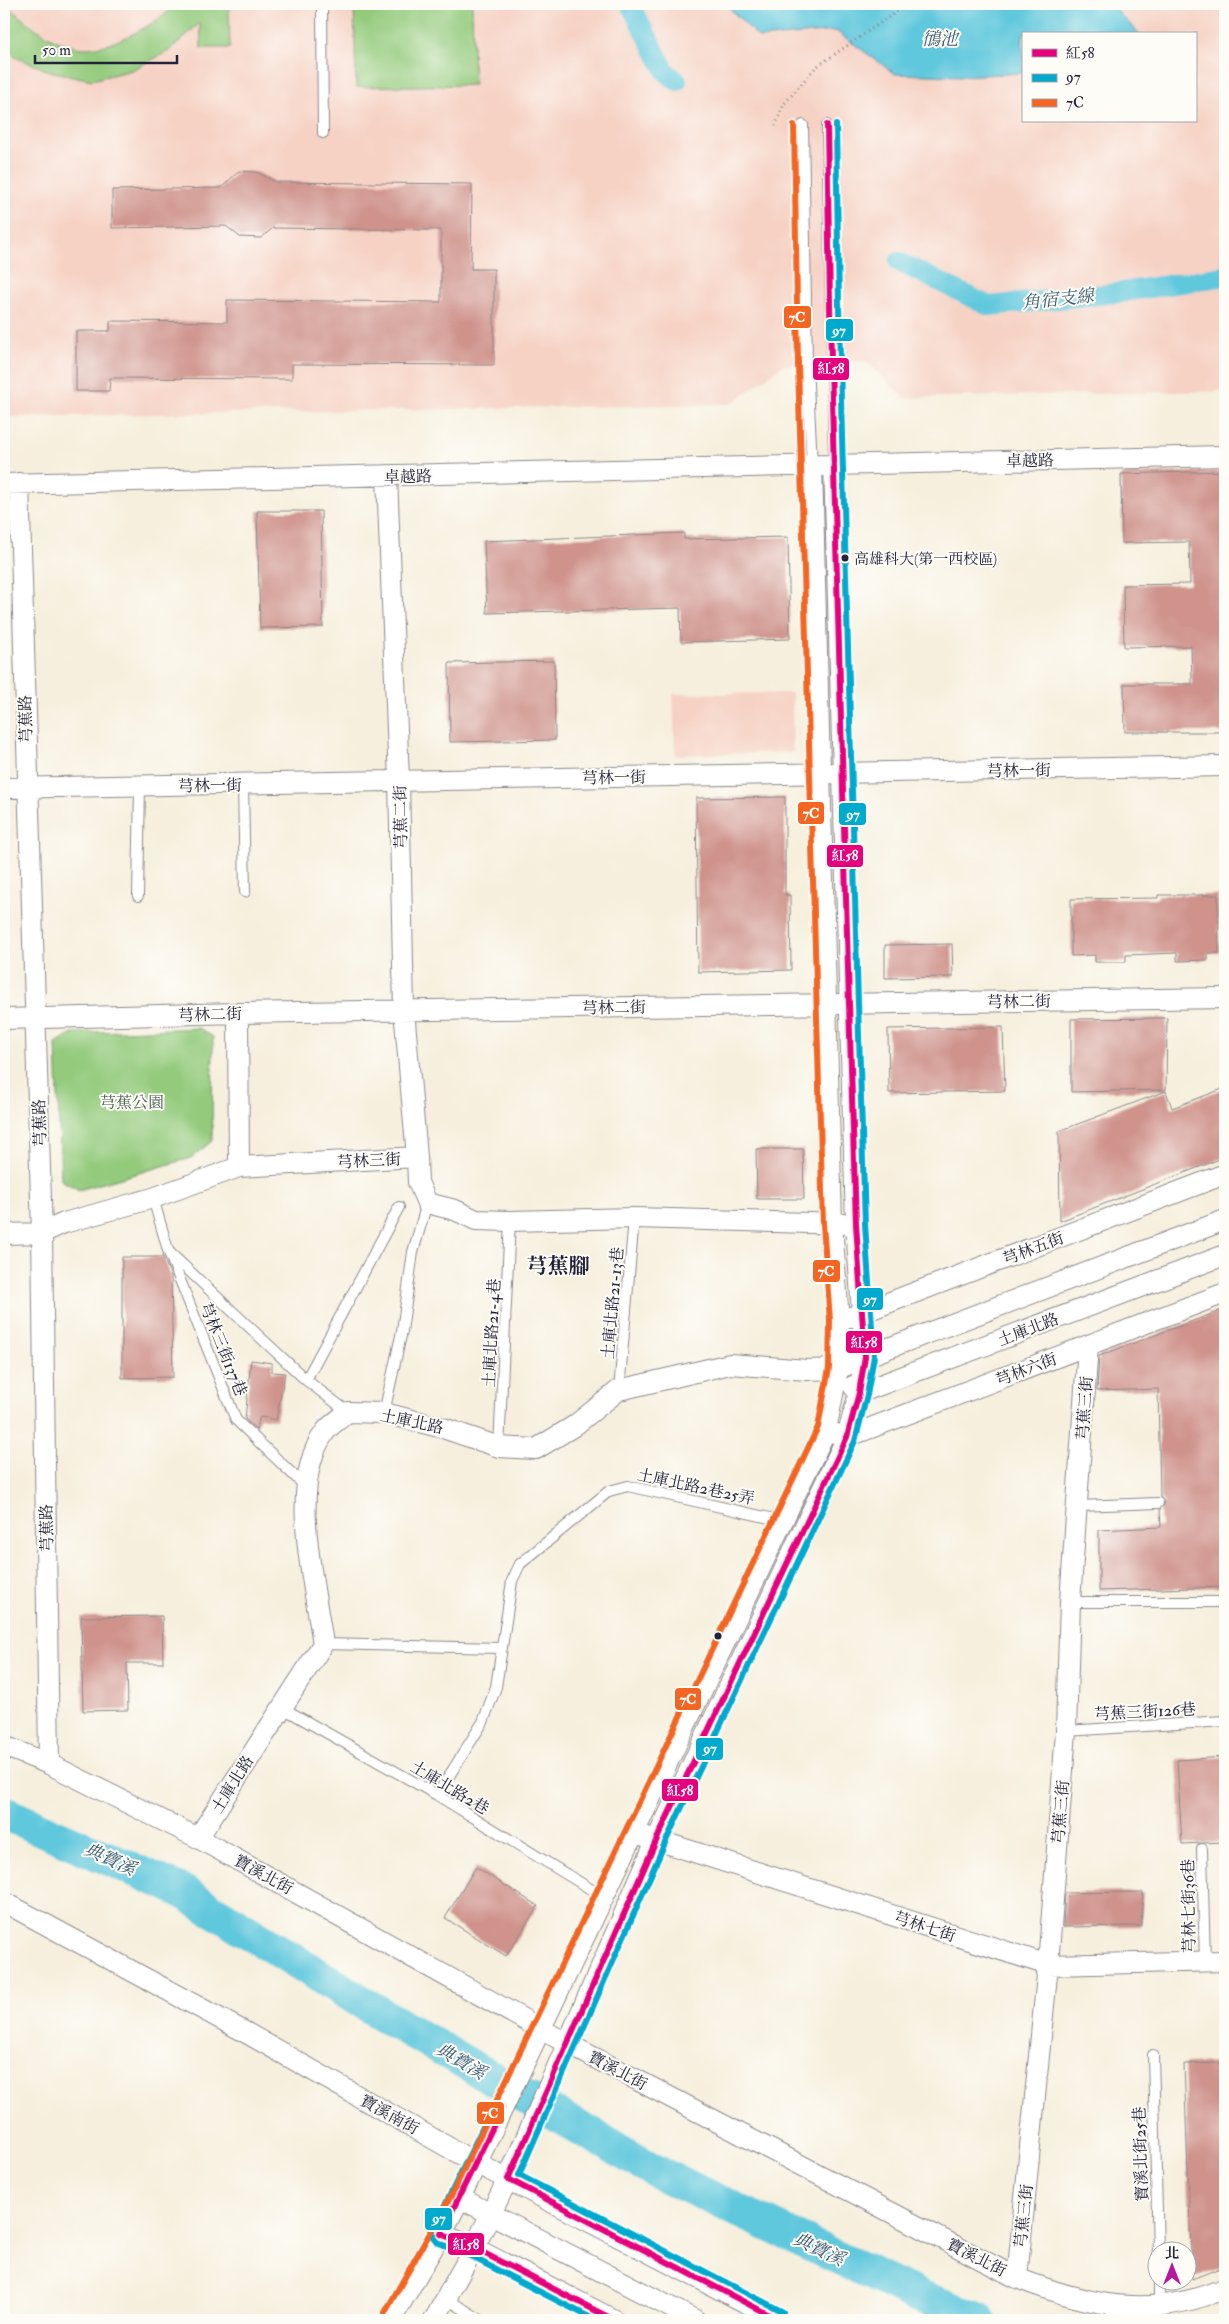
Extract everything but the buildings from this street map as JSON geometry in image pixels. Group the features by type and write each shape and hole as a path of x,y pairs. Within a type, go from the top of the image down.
{"street":[{"name":"卓越路","path":"12,483 1225,456"},
{"path":"391,2320 460,2198 602,1896 826,1430 838,1369 839,1321 832,1224 812,464"},
{"path":"434,2320 474,2248 511,2171 565,2052 656,1841 847,1437 859,1393 865,1357 856,1224 848,1004 834,464"},
{"name":"芎蕉二街","path":"387,476 399,781 404,1010 417,1157"},
{"name":"芎蕉路","path":"12,483 27,788 42,1233 48,1764"},
{"name":"芎林一街","path":"4,788 1225,766"},
{"name":"芎林二街","path":"4,1019 404,1010 1225,998"},
{"path":"238,1013 239,1167"},
{"name":"芎林三街","path":"4,1234 42,1233 64,1223 153,1198 239,1167 417,1157 418,1182 427,1203"},
{"name":"芎林五街","path":"839,1321 1225,1174"},
{"path":"427,1203 455,1210 476,1220 634,1218 856,1224"},
{"name":"土庫北路","path":"348,1412 384,1413 443,1428 499,1447 536,1450 574,1426 619,1390 730,1364 807,1370 838,1369 1225,1220"},
{"name":"土庫北路","path":"859,1393 1225,1255"},
{"name":"芎林六街","path":"847,1437 1225,1292"},
{"name":"芎蕉三街","path":"1018,2278 1048,1965 1066,1731 1070,1602 1088,1346"},
{"path":"838,1369 859,1393"},
{"path":"323,1644 305,1517 306,1487 310,1460 325,1431 348,1412"},
{"path":"826,1430 847,1437"},
{"name":"土庫北路","path":"198,1838 323,1644"},
{"name":"寶溪北街","path":"4,1746 48,1764 198,1838 565,2052 1018,2278 1054,2292 1086,2301 1137,2308 1187,2301 1225,2288"},
{"name":"芎林七街","path":"633,1831 656,1841 1048,1965 1225,1961"},
{"name":"寶溪南街","path":"4,1902 243,2031 511,2171 779,2320"},
{"path":"460,2198 695,2320"},
{"path":"441,2234 474,2248 614,2320"}],"lane":[{"path":"322,4 323,133"},
{"path":"803,125 812,464"},
{"path":"827,125 834,464"},
{"path":"243,784 245,892"},
{"path":"138,896 140,786"},
{"name":"芎林三街137巷","path":"153,1198 168,1250 236,1420 306,1487"},
{"path":"384,1413 402,1331 413,1252 427,1203"},
{"path":"306,1380 399,1207"},
{"name":"土庫北路21-13巷","path":"619,1390 634,1218"},
{"name":"土庫北路21-4巷","path":"499,1447 510,1221"},
{"path":"168,1250 306,1380 348,1412"},
{"name":"土庫北路2巷25弄","path":"437,1796 483,1722 496,1687 512,1581 520,1564 609,1491 628,1486 782,1521"},
{"path":"1078,1506 1158,1503"},
{"path":"1070,1602 1225,1602"},
{"path":"323,1644 501,1648"},
{"name":"土庫北路2巷","path":"281,1707 437,1796 602,1896"},
{"name":"芎蕉三街126巷","path":"1066,1731 1225,1722"},
{"name":"芎林七街36巷","path":"1202,1849 1205,1962"},
{"name":"寶溪北街25巷","path":"1153,2056 1158,2242"},
{"path":"1159,2292 1160,2305"},
{"path":"447,2299 481,2320"}],"path":[{"path":"775,126 784,104 816,67 908,4"}],"shaded area":[{"path":"4,4 1225,4 1225,391 905,398 866,361 783,365 731,404 4,417"},
{"path":"792,693 793,752 675,755 673,694"}],"green space":[{"path":"4,4 7,4 32,26 53,39 74,47 85,48 109,44 122,39 158,19 177,4 229,4 230,48 201,48 200,23 169,51 132,70 92,80 49,71 15,57 4,45"},
{"path":"354,4 472,4 474,85 356,87"},
{"name":"芎蕉公園","path":"199,1028 213,1037 212,1141 191,1158 79,1190 61,1180 56,1043 72,1033"}],"water":[{"name":"鴴池","path":"725,4 1110,4 1138,32 1022,32 1022,73 962,76 895,74 836,31 759,38"}],"waterway":[{"name":"角宿支線","path":"630,4 666,72 677,81"},
{"name":"角宿支線","path":"899,262 989,306 1117,293 1225,276"},
{"name":"典寶溪","path":"4,1813 180,1890 401,2026 655,2171 912,2293 980,2320"}],"transit line":[{"name":"7C","path":"383,2316 452,2194 818,1427 829,1368 830,1321 823,1224 798,364 794,125"},
{"name":"紅58","path":"779,2320 508,2179 656,1841 847,1437 859,1393 865,1357 856,1224 849,1004 831,364 827,125"},
{"name":"97","path":"783,2312 519,2175 664,1845 855,1441 867,1395 874,1356 865,1224 858,1004 840,364 836,125"},
{"name":"97","path":"494,2104 433,2230 433,2237 437,2242 470,2256 595,2320"},
{"name":"紅58","path":"502,2108 441,2234 474,2248 614,2320"}],"place":[{"name":"高雄科大(第一西校區)","path":"845,558"}],"district":[{"name":"芎蕉腳","path":"558,1266"}]}
